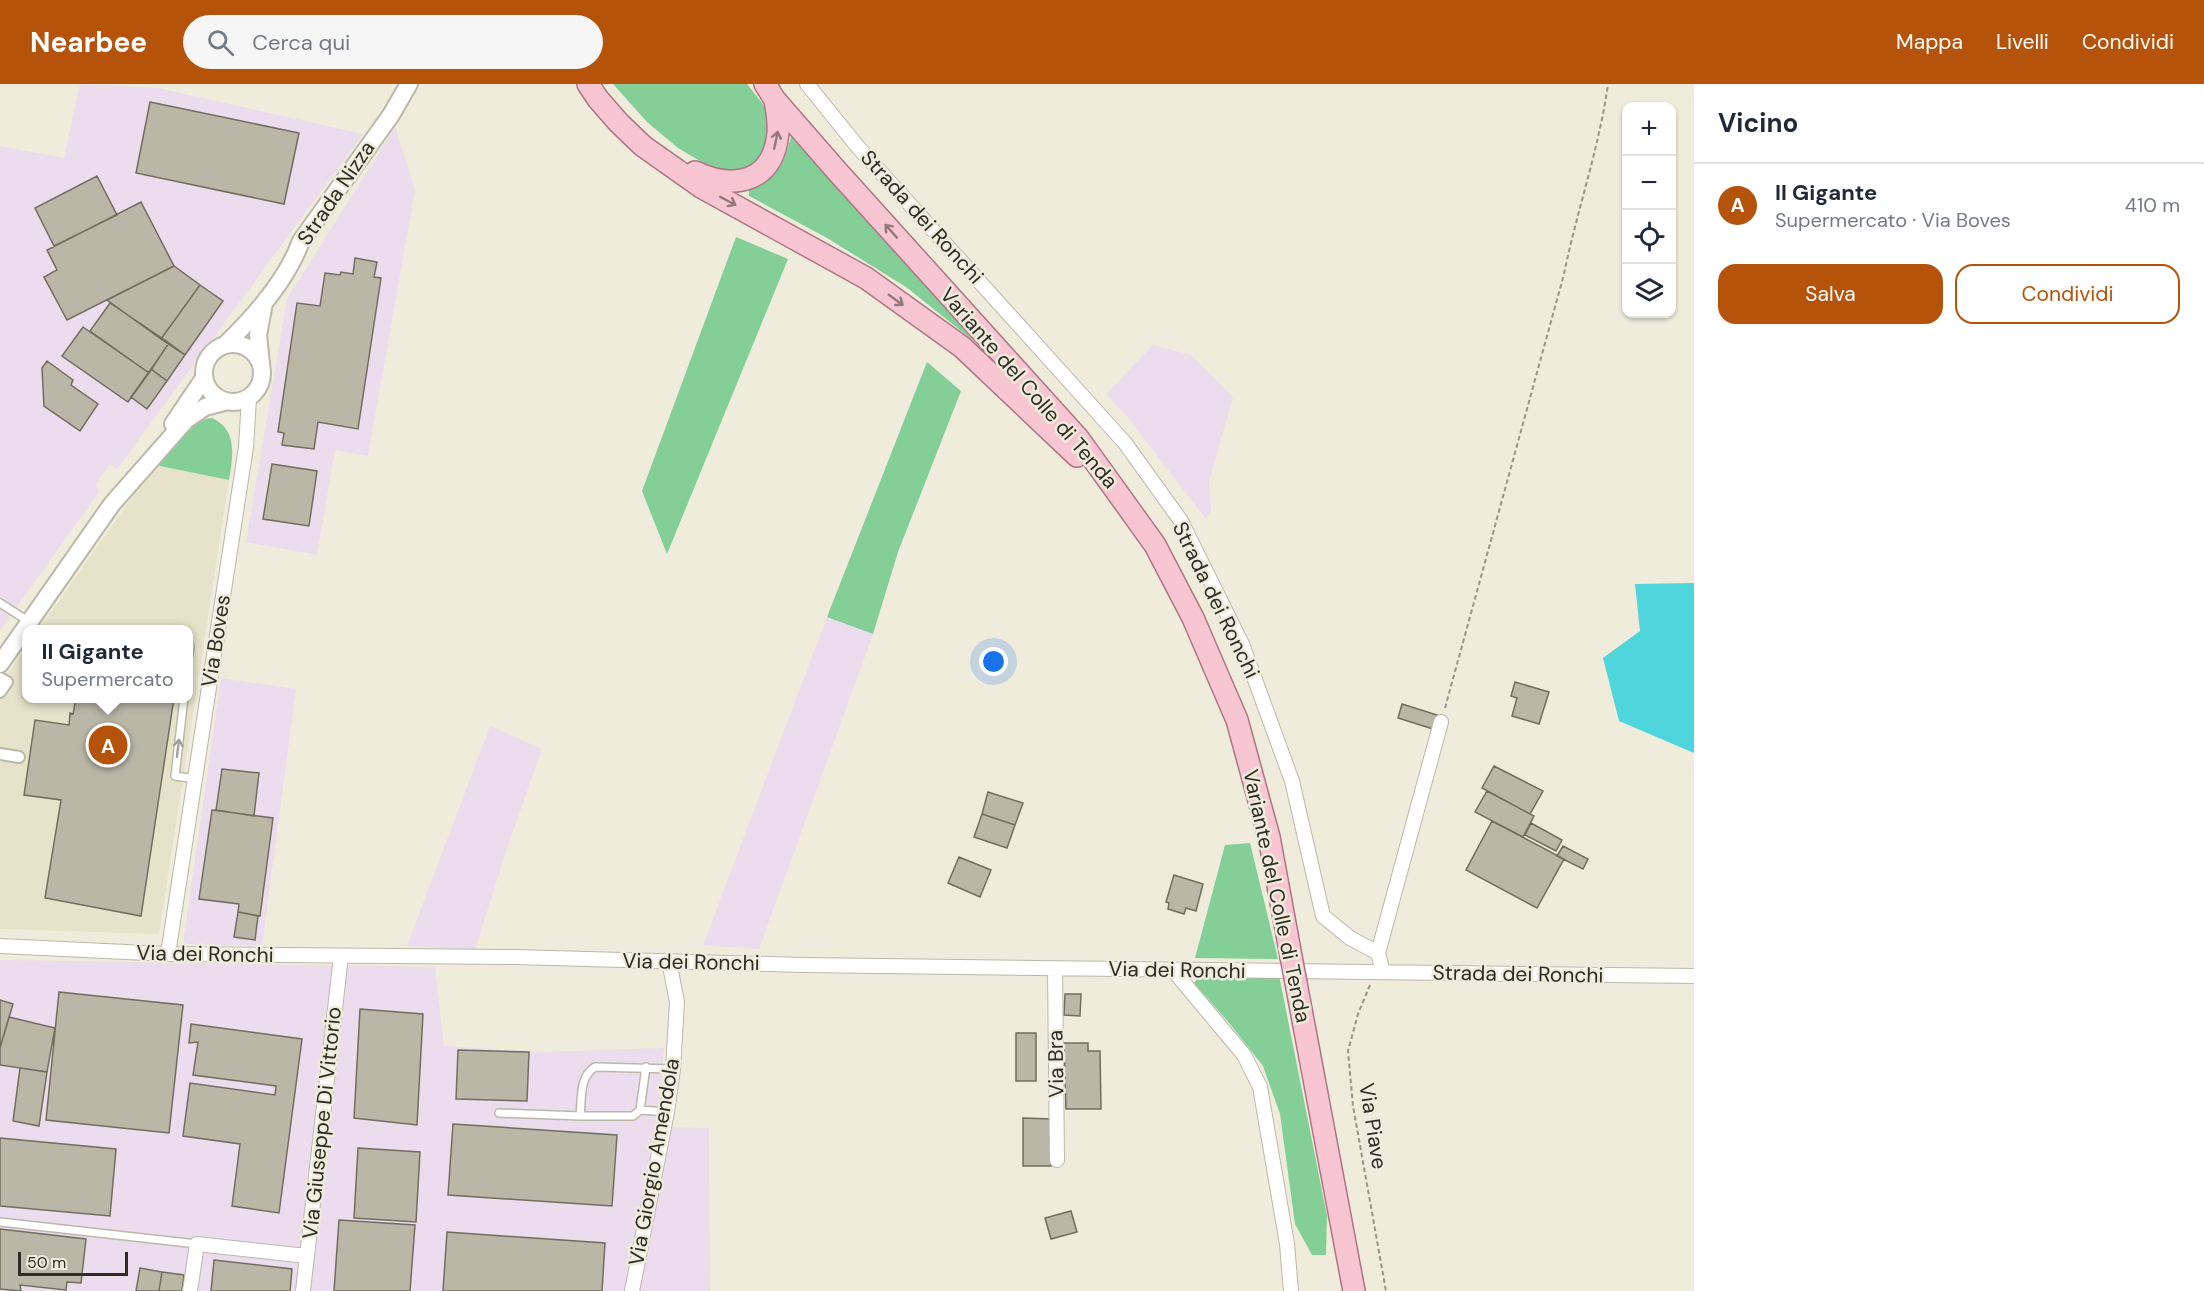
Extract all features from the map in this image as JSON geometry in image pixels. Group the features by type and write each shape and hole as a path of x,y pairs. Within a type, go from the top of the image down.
{"main road":[{"path":"588,84 619,123 643,146 701,187 866,278 962,347 1054,433 1135,514"},
{"path":"643,146 715,180 739,182 746,180 763,168 774,151 779,123 770,92"},
{"name":"Variante del Colle di Tenda","path":"770,92 1078,438 1155,544 1193,618 1237,720 1269,837 1354,1291"}],"street":[{"name":"Strada Nizza","path":"152,458 204,378 204,369 211,354 226,345 264,302 293,261 301,241 391,115 409,84"},
{"name":"Strada dei Ronchi","path":"807,84 858,147 1125,443 1181,521 1242,644 1292,781 1323,916 1350,938 1378,953"},
{"name":"Strada Nizza","path":"27,625 112,504 186,420 205,407 249,398 261,383 263,374 258,335 264,302"},
{"path":"226,345 244,346 251,350 261,365"},
{"path":"204,378 211,393 224,402"},
{"name":"Via Boves","path":"168,954 246,447 249,398"},
{"name":"Strada Nizza","path":"0,664 22,632"},
{"path":"0,678 7,682 0,692"},
{"path":"1383,972 1378,953 1441,722"},
{"path":"0,754 20,757"},
{"name":"Via dei Ronchi","path":"0,946 168,954 1383,972"},
{"name":"Via Giuseppe Di Vittorio","path":"303,1291 341,956"},
{"name":"Via Giorgio Amendola","path":"632,1291 667,1112 673,1069 677,1002 669,961"},
{"name":"Via Bra","path":"1055,968 1057,1160"},
{"path":"1173,970 1244,1055 1260,1087 1287,1244 1291,1291"},
{"name":"Strada dei Ronchi","path":"1383,972 1694,976"},
{"path":"190,1291 197,1244 307,1256"}],"lane":[{"path":"0,603 29,622"},
{"path":"184,703 175,776 196,780"},
{"path":"580,1116 584,1080 587,1072 595,1067 673,1069"},
{"path":"499,1113 633,1116 640,1110 646,1067"},
{"path":"640,1110 667,1112"},
{"path":"0,1222 197,1244"}],"path":[{"path":"1441,722 1564,274 1574,226 1601,129 1608,84"},
{"name":"Via Piave","path":"1383,972 1371,982 1358,1014 1348,1051 1353,1106 1386,1291"}],"shaded area":[{"path":"80,84 158,88 363,134 117,469 110,464 96,484 99,492 0,630 0,146 64,158"},
{"path":"395,127 415,190 368,456 335,450 317,555 246,542 287,299"},
{"path":"1153,345 1191,355 1233,397 1209,481 1211,510 1206,519 1126,415 1106,394"},
{"path":"155,465 229,480 159,934 0,929 0,685 22,654 22,703 193,703 193,625 42,625"},
{"path":"827,617 873,634 759,949 703,945"},
{"path":"221,678 296,689 262,946 183,944"},
{"path":"490,726 542,749 507,848 475,950 407,946"},
{"path":"0,960 435,967 444,1046 544,1052 664,1048 659,1127 709,1128 710,1291 0,1291"}],"green space":[{"path":"613,84 747,84 768,111 771,133 762,157 743,171 712,168 678,148 647,122"},
{"path":"792,134 990,354 906,287 827,238 749,196 749,188 767,178 778,168 786,154"},
{"path":"736,237 788,259 667,554 642,491"},
{"path":"927,362 961,391 898,552 873,634 827,617"},
{"path":"212,418 226,429 232,444 229,480 155,465 187,429 202,420"},
{"path":"1250,843 1278,959 1195,958 1225,845"},
{"path":"1201,974 1279,975 1327,1216 1326,1255 1312,1255 1295,1224 1280,1114 1263,1066 1194,983"}],"water":[{"path":"1694,583 1694,753 1619,721 1603,658 1640,631 1635,584"}],"building":[{"path":"150,102 299,133 284,204 136,173"},
{"path":"97,176 117,215 54,246 35,208"},
{"path":"141,202 174,266 67,320 44,277 57,270 47,250"},
{"path":"355,258 377,262 374,277 381,278 358,429 318,422 314,449 282,445 284,433 278,432 297,303 320,306 325,273 353,274"},
{"path":"174,266 200,285 161,339 107,300"},
{"path":"200,285 223,301 185,355 161,339"},
{"path":"110,303 169,343 149,373 90,331"},
{"path":"83,327 149,373 128,402 62,356"},
{"path":"169,343 185,355 167,381 151,369"},
{"path":"47,361 73,380 71,385 98,404 80,431 44,406 42,368"},
{"path":"151,369 167,381 147,409 131,397"},
{"path":"272,464 317,471 309,526 263,519"},
{"path":"1515,682 1549,692 1539,724 1512,716 1517,698 1511,696"},
{"path":"75,703 173,703 141,916 45,898 61,800 24,795 35,720 69,725 70,713 73,714"},
{"path":"1402,704 1437,715 1433,729 1398,718"},
{"path":"1494,766 1543,791 1530,814 1482,788"},
{"path":"222,769 259,773 254,816 216,810"},
{"path":"1487,791 1534,816 1523,837 1475,812"},
{"path":"988,792 1023,803 1015,825 982,814"},
{"path":"212,810 273,818 260,916 238,912 239,904 199,899"},
{"path":"982,814 1015,825 1007,848 974,837"},
{"path":"1492,821 1564,859 1537,908 1466,870"},
{"path":"1531,823 1562,840 1556,851 1525,835"},
{"path":"1563,846 1588,859 1583,869 1557,856"},
{"path":"959,857 991,870 980,897 948,883"},
{"path":"1174,875 1203,884 1196,911 1186,908 1184,914 1168,909 1169,903 1166,902"},
{"path":"238,912 258,916 255,940 234,937"},
{"path":"59,992 183,1005 169,1133 46,1120"},
{"path":"1065,994 1081,994 1080,1016 1064,1015"},
{"path":"0,1000 13,1004 0,1048"},
{"path":"360,1009 423,1014 417,1125 354,1118"},
{"path":"9,1017 55,1028 47,1072 0,1065 0,1048"},
{"path":"191,1024 302,1039 279,1213 232,1206 240,1144 183,1136 190,1083 275,1095 276,1086 193,1075 198,1042 189,1043"},
{"path":"1016,1033 1036,1033 1036,1081 1016,1081"},
{"path":"1064,1043 1088,1043 1088,1051 1100,1051 1101,1109 1066,1109"},
{"path":"458,1050 529,1052 527,1101 456,1099"},
{"path":"20,1068 47,1072 39,1126 13,1121"},
{"path":"1023,1118 1051,1119 1051,1166 1023,1166"},
{"path":"453,1124 617,1135 612,1206 448,1195"},
{"path":"0,1138 116,1149 110,1216 0,1206"},
{"path":"358,1148 420,1152 416,1222 354,1218"},
{"path":"1071,1211 1077,1232 1051,1239 1045,1218"},
{"path":"339,1220 415,1225 410,1291 334,1291"},
{"path":"0,1229 86,1239 81,1283 67,1282 66,1290 20,1285 21,1291 0,1289"},
{"path":"447,1232 605,1243 602,1291 443,1291"},
{"path":"214,1260 292,1269 290,1291 211,1291"},
{"path":"140,1268 162,1272 159,1291 136,1291"},
{"path":"162,1272 184,1275 182,1291 159,1291"}],"place":[{"name":"Il Gigante","path":"108,745"}]}
